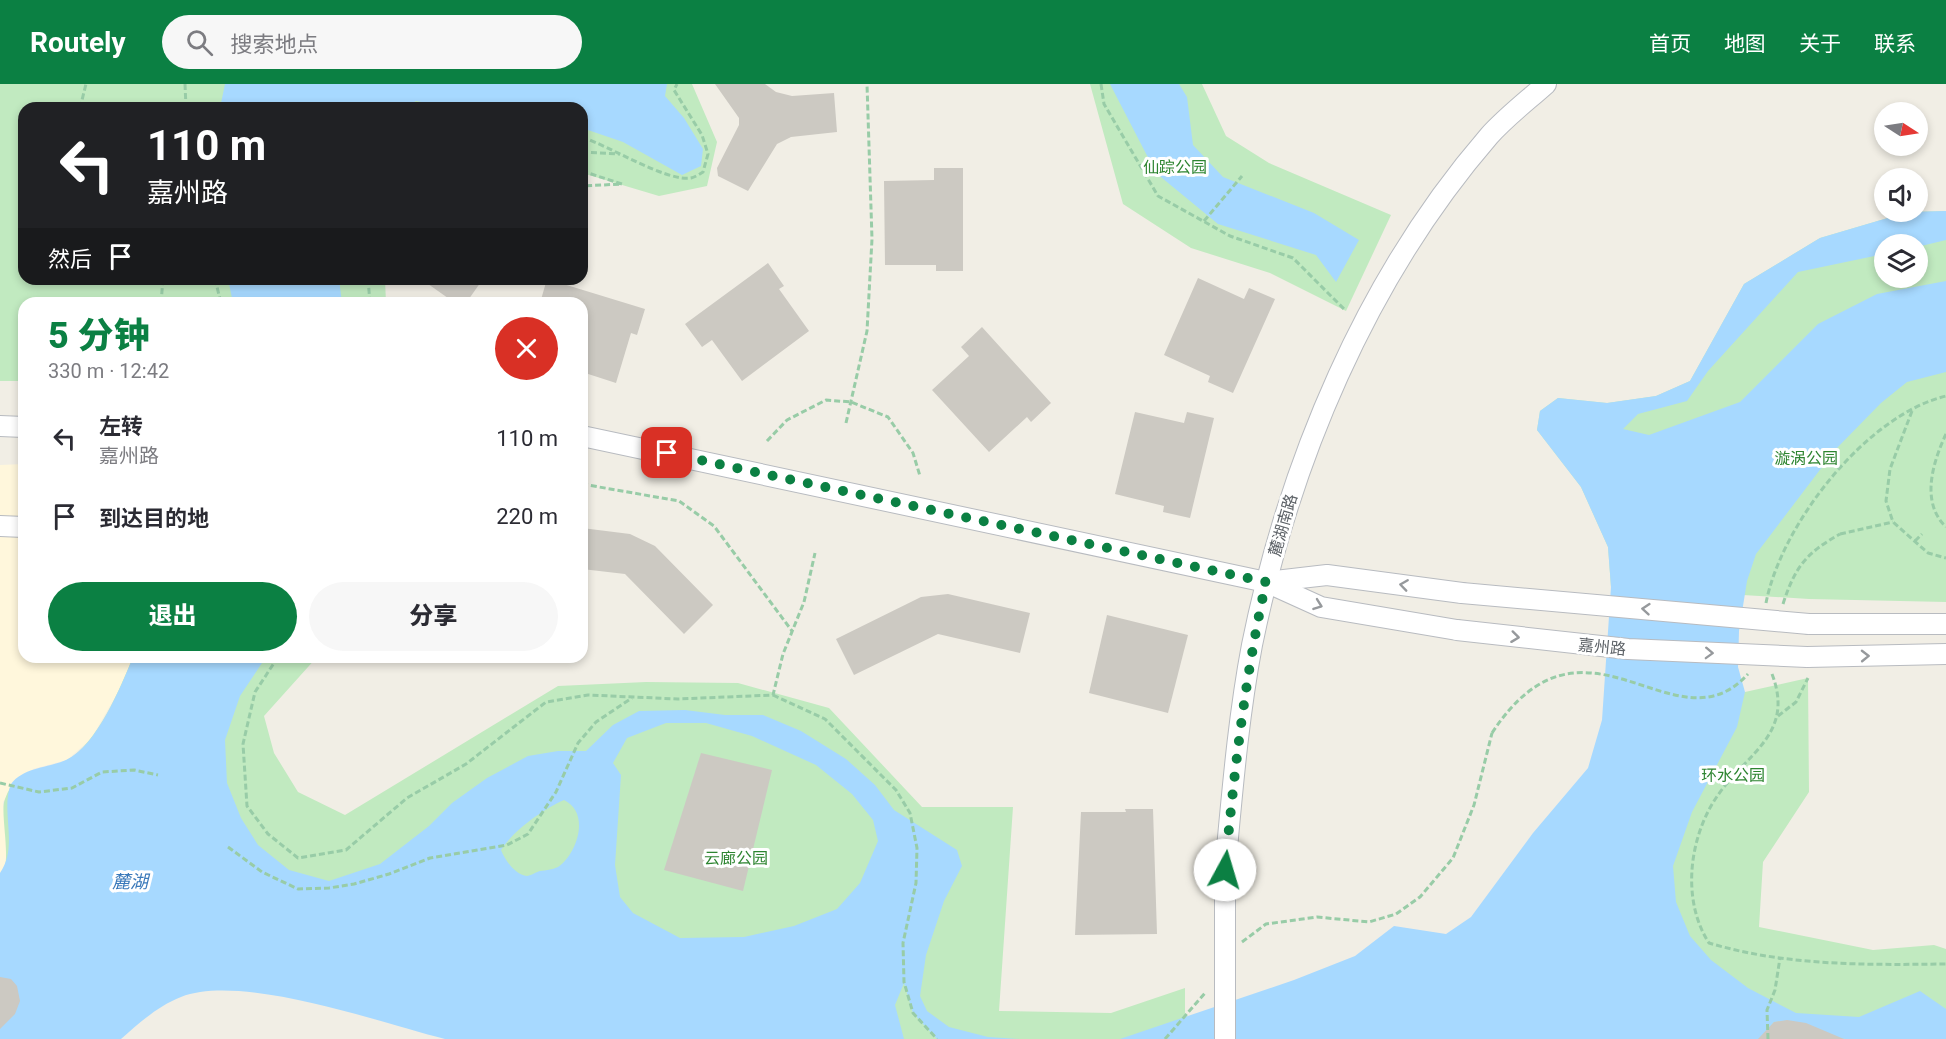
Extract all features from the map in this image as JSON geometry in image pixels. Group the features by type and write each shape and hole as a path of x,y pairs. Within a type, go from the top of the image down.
{"street":[{"name":"麓湖南路","path":"1225,1039 1225,870 1238,742 1252,647 1266,582 1285,514 1311,437 1356,340 1404,252 1433,208 1490,135 1546,84"},
{"path":"0,426 18,427"},
{"name":"嘉州路","path":"588,437 1266,582 1321,608 1457,630 1628,649 1807,657 1946,654"},
{"path":"0,526 18,527"},
{"name":"嘉州路","path":"1266,582 1328,575 1462,593 1809,624 1946,624"}],"path":[{"path":"82,102 86,84"},
{"path":"184,84 186,102"},
{"path":"588,140 651,170 690,178 703,172 708,154 702,135 675,90 677,84"},
{"path":"846,423 867,331 872,239 867,84"},
{"path":"1101,84 1104,104 1158,196 1230,236 1293,258 1346,311"},
{"path":"588,152 622,154"},
{"path":"588,173 622,184 588,186"},
{"path":"1204,221 1242,176"},
{"path":"1765,606 1779,558 1817,495 1842,465 1880,430 1912,409 1946,396"},
{"path":"767,441 787,420 826,400 851,402 888,417 913,453 920,476"},
{"path":"1912,409 1890,470 1886,501 1893,522 1928,553 1946,558"},
{"path":"1946,434 1932,470 1931,502 1937,518 1946,527"},
{"path":"588,485 680,501 714,526 792,631"},
{"path":"1840,534 1893,522"},
{"path":"1915,541 1922,534"},
{"path":"773,694 783,654 804,602 814,553"},
{"path":"274,663 255,692 243,744 247,806 268,834 298,858 346,850 407,798 466,764 546,702 588,695 678,699 773,694 825,719 896,790 910,813 917,848 916,883 903,943 904,982 913,1013 937,1039"},
{"path":"1771,672 1779,701 1778,716"},
{"path":"1808,678 1796,702 1778,716 1758,753 1718,796 1705,822 1695,854 1691,885 1701,931 1709,943 1744,954 1841,965 1946,964"},
{"path":"228,847 262,872 298,889 354,884 389,874 430,858 507,845 528,834 556,792 578,743 596,722 633,697"},
{"path":"1238,945 1266,924 1317,917 1369,922 1396,914 1420,897 1453,858 1474,805 1492,733"},
{"path":"0,783 39,792 72,788 102,772 134,770 158,775"},
{"path":"1768,1039 1767,1010 1775,990 1780,958"},
{"path":"1165,1039 1208,990"}],"shaded area":[{"path":"18,464 18,663 131,663 121,687 91,739 67,760 33,769 3,802 8,851 5,867 0,873 0,465"}],"green space":[{"path":"0,84 692,84 717,142 707,186 659,196 588,175 588,102 18,102 18,285 385,285 386,297 18,297 18,381 0,381"},
{"name":"仙踪公园","path":"1090,84 1202,84 1226,136 1269,163 1391,215 1346,311 1270,273 1191,248 1123,204"},
{"name":"漩涡公园","path":"1928,211 1946,211 1946,602 1809,599 1611,587 1608,547 1581,487 1537,430 1540,411 1558,398 1607,403 1656,396 1690,381 1744,284 1820,238 1874,222 1928,222"},
{"name":"云廊公园","path":"131,663 312,663 264,716 274,753 298,792 345,815 558,686 646,682 738,683 829,708 922,807 1013,807 999,1011 1111,1013 1185,988 1185,1039 739,1039 5,867 4,804 10,788 24,775 58,764 78,752 98,728"},
{"name":"环水公园","path":"1808,678 1809,792 1763,862 1759,927 1873,950 1934,945 1946,949 1946,1039 1674,1039 1670,1026 1674,714 1745,692"}],"water":[{"path":"225,84 667,84 665,96 684,118 703,149 701,166 682,175 623,142 588,130 588,102 221,102"},
{"path":"1110,84 1179,84 1187,97 1193,145 1223,177 1314,213 1359,240 1336,282 1316,255 1218,224 1156,173"},
{"path":"1928,211 1946,211 1946,240 1928,244 1928,234 1874,234 1874,256 1798,272 1708,371 1687,401 1638,414 1623,429 1649,435 1740,402 1818,324 1877,294 1909,288 1928,288 1928,284 1946,281 1946,372 1907,382 1881,403 1835,450 1756,554 1747,581 1739,631 1738,667 1745,692 1737,727 1692,812 1673,866 1676,902 1690,936 1711,960 1748,988 1796,1013 1859,1017 1920,991 1946,1009 1946,1039 1846,1039 1786,1021 1774,1022 1760,1039 1120,1039 1294,980 1355,956 1394,926 1446,934 1471,917 1533,833 1588,768 1602,720 1611,587 1608,547 1581,487 1537,430 1540,411 1558,398 1607,403 1656,396 1690,381 1744,284 1820,238 1874,222 1928,222"},
{"path":"229,285 340,285 341,297 232,297"},
{"name":"麓湖","path":"130,663 262,663 240,696 225,740 227,783 241,818 258,845 289,870 329,881 380,864 429,826 452,803 487,778 528,756 558,751 586,751 613,725 639,711 685,710 725,715 763,715 801,731 846,759 875,785 894,810 957,850 962,866 944,901 926,955 920,996 927,1011 949,1027 988,1037 1019,1039 937,1039 913,1013 904,983 895,1005 904,1039 445,1039 312,1003 239,991 207,991 173,1001 157,1010 121,1039 0,1039 0,873 8,852 7,806 11,784 23,774 59,763 77,753 97,730","holes":["666,723 706,723 752,736 816,765 852,794 873,820 878,841 860,883 837,909 794,926 744,937 680,938 633,913 620,897 615,865 621,775 613,763 627,738","564,800 572,806 579,823 578,834 571,853 565,861 556,868 527,876 518,873 501,850 506,843 529,821 547,809"]}],"building":[{"path":"715,84 765,84 776,92 792,96 834,93 837,132 791,137 777,144 748,191 718,176 717,168 739,125 739,118"},
{"path":"934,168 963,168 963,271 936,271 936,265 885,265 884,181 934,180"},
{"path":"768,263 784,286 779,289 809,331 742,381 712,340 702,347 685,324"},
{"path":"1198,278 1244,299 1249,288 1275,299 1233,393 1208,382 1210,376 1164,355"},
{"path":"430,285 479,285 470,297 446,297"},
{"path":"545,285 567,285 645,309 637,335 631,333 616,383 588,374 588,297 542,297"},
{"path":"982,327 1051,403 1031,422 1027,417 989,452 932,390 969,356 961,347"},
{"path":"1135,412 1184,423 1187,412 1214,418 1190,518 1163,512 1164,506 1115,494"},
{"path":"588,529 630,534 655,546 713,605 684,634 625,574 588,570"},
{"path":"948,594 1030,613 1020,653 938,634 854,675 836,639 921,597"},
{"path":"1107,615 1188,635 1168,713 1089,693"},
{"path":"701,753 772,770 743,891 664,870"},
{"path":"1125,809 1153,809 1157,934 1075,935 1081,812 1126,812"},
{"path":"0,977 11,979 17,986 20,1001 15,1014 0,1029"},
{"path":"1787,1020 1806,1023 1844,1039 1758,1039 1774,1022"}],"route":[{"path":"667,453 1266,582 1252,647 1238,742 1225,870"}]}
